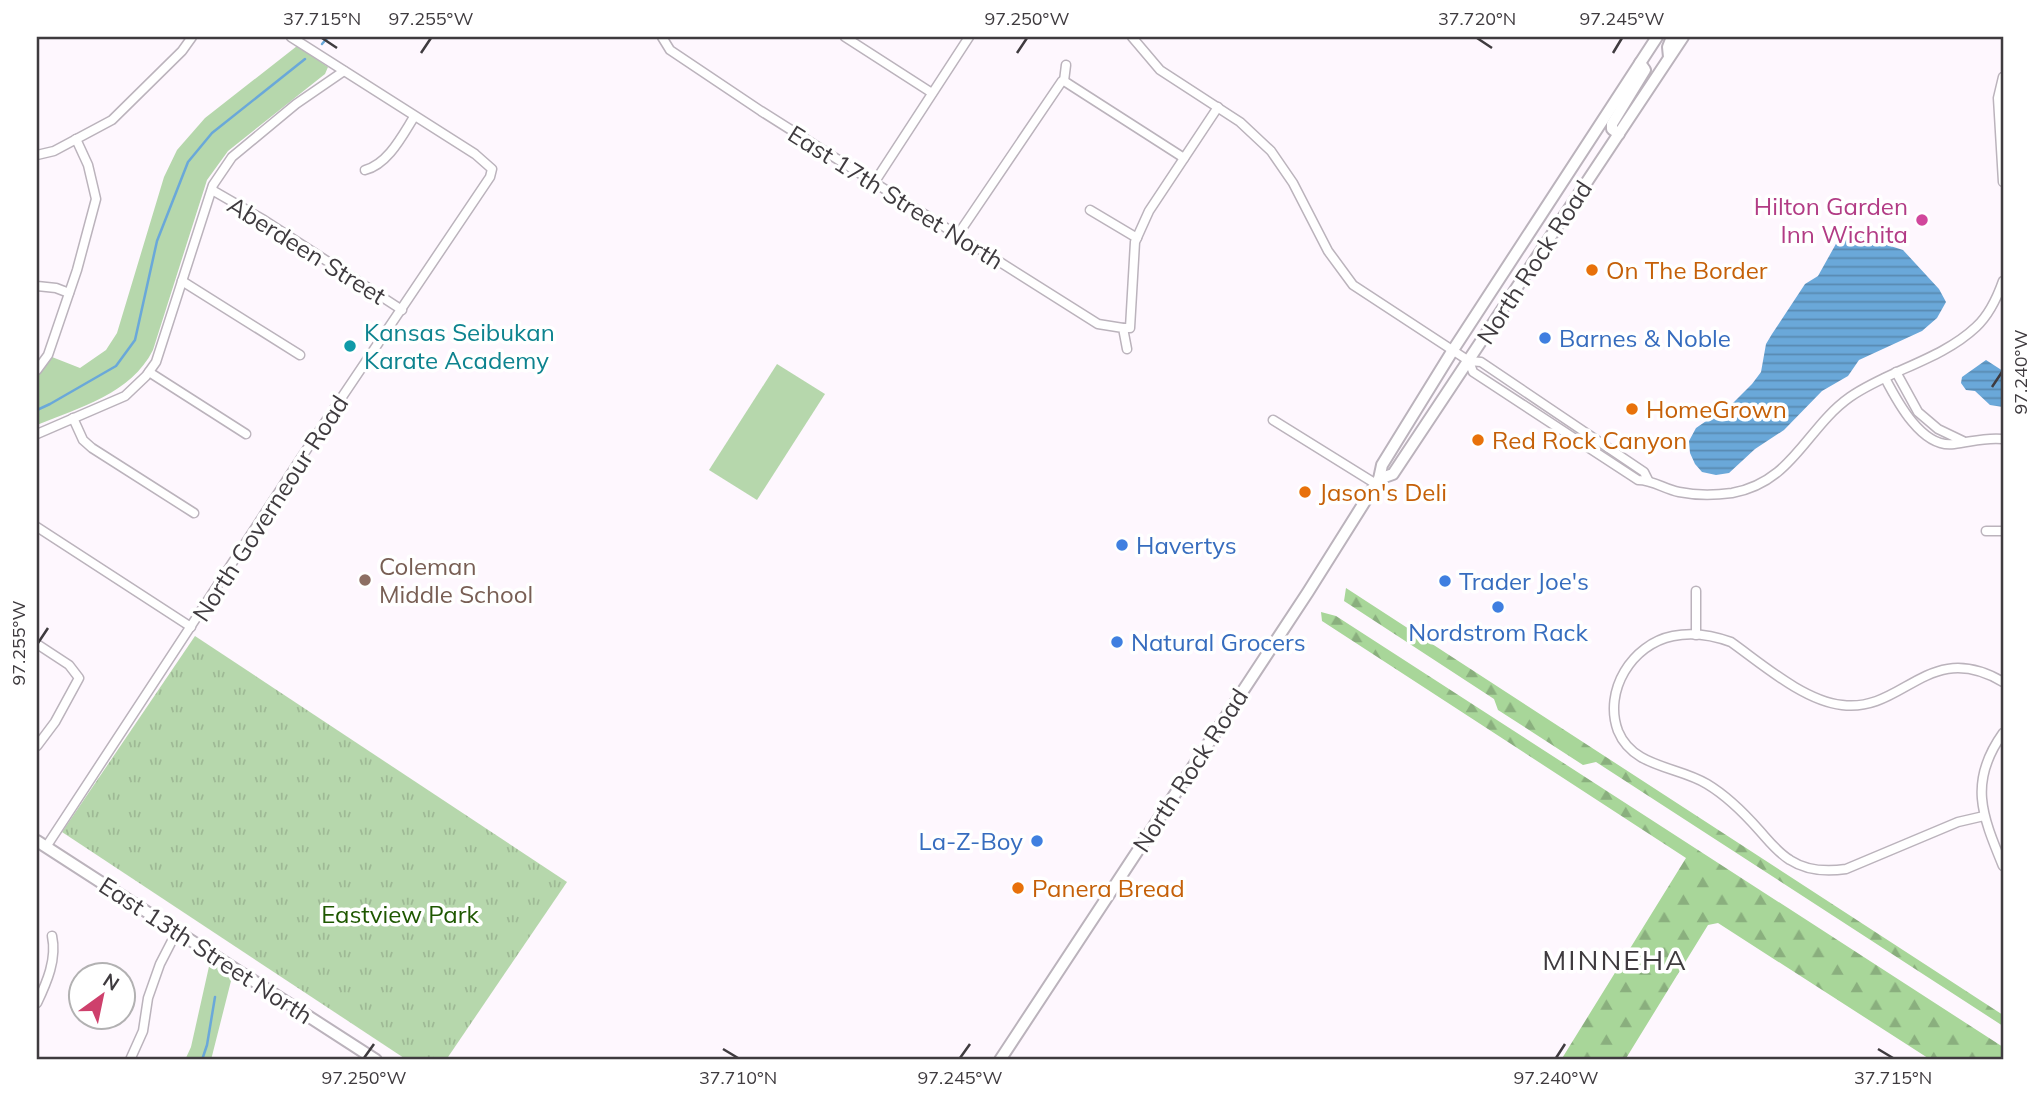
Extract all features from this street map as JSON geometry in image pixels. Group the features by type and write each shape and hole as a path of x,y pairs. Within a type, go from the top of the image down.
{"main road":[{"name":"North Rock Road","path":"1000,1060 1308,592 1377,482 1382,465 1453,350 1657,37"},
{"path":"1669,57 1668,47 1672,37"},
{"name":"North Rock Road","path":"1377,482 1393,474 1683,37"},
{"path":"1619,134 1611,126 1645,71 1640,63"},
{"name":"East 13th Street North","path":"41,844 376,1060"}],"street":[{"path":"37,155 54,151 111,120 182,51 192,37"},
{"path":"291,37 414,117 376,167 365,170"},
{"name":"East 17th Street North","path":"662,37 670,50 957,236 1098,324 1123,328"},
{"path":"845,37 932,93"},
{"path":"874,183 969,37"},
{"path":"1132,37 1160,70 1240,122 1271,151 1293,183 1328,251 1353,285 1469,360 1481,362 1644,472 1648,480"},
{"path":"957,236 1064,81 1066,65"},
{"path":"37,434 125,396 149,372 156,362 212,190 232,157 296,104 344,71"},
{"path":"2003,77 1998,98 2003,182"},
{"path":"1064,81 1184,158"},
{"path":"1126,349 1123,328 1130,328 1137,238 1149,211 1218,107"},
{"name":"North Governeour Road","path":"41,844 191,627 490,177 492,169 475,154 414,117"},
{"path":"37,370 48,355 96,199 88,165 76,139"},
{"name":"Aberdeen Street","path":"212,190 264,220 402,310"},
{"path":"1090,210 1137,238"},
{"path":"182,281 300,355"},
{"path":"1469,360 1473,372 1638,480 1648,480 1680,492 1733,492 1778,474 1831,413 1850,397 1955,343 1976,327 1989,310 2003,281"},
{"path":"37,286 56,288 69,293"},
{"path":"149,372 246,434"},
{"path":"1896,372 1918,412 1938,429 1963,441"},
{"path":"1885,378 1899,406 1929,438 1938,443 1952,445 1963,441 2003,439"},
{"path":"73,418 83,440 92,448 194,513"},
{"path":"1273,420 1377,482"},
{"path":"37,527 191,627"},
{"path":"1986,531 2003,531"},
{"path":"1696,591 1696,635"},
{"path":"1984,816 1958,822 1846,869 1832,871 1804,867 1775,849 1717,790 1692,776 1638,756 1618,731 1613,708 1614,694 1625,670 1656,642 1671,636 1696,635 1717,637 1731,642 1813,697 1844,706 1874,702 1922,677 1945,669 1975,669 2003,682"},
{"path":"37,644 69,665 79,678 37,746"},
{"path":"2003,733 1987,759 1982,774 1984,816 2003,866"},
{"path":"130,1060 143,1031 148,998 160,964 177,931"},
{"path":"37,1003 47,982 55,949 52,936"}],"green space":[{"path":"297,46 328,67 325,74 228,151 207,180 153,350 143,365 132,378 103,397 37,425 37,376 52,357 80,368 106,350 117,333 164,177 177,150 205,118"},
{"path":"777,364 825,394 757,500 709,470"},
{"path":"1346,588 2003,1015 2003,1026 1596,762 1583,765 1498,710 1494,699 1344,601"},
{"path":"1321,612 1336,616 2003,1047 2003,1060 1931,1060 1718,923 1708,925 1625,1060 1561,1060 1686,858 1322,621"},
{"name":"Eastview Park","path":"195,636 567,882 446,1060 407,1060 62,832"},
{"path":"210,962 232,977 211,1060 185,1060 191,1047"}],"water":[{"path":"1862,237 1903,250 1939,289 1946,302 1937,318 1922,331 1859,360 1848,376 1822,391 1784,430 1755,449 1729,473 1716,475 1702,472 1690,453 1689,441 1696,428 1734,402 1752,384 1761,372 1766,344 1805,284 1818,276 1837,242 1845,238"},
{"path":"1986,360 2003,371 2003,407 1990,405 1975,391 1966,390 1961,383 1962,377"}],"waterway":[{"path":"322,44 328,37"},
{"path":"37,410 116,366 135,340 157,241 188,162 212,133 305,59"},
{"path":"202,1060 215,997"}],"place":[{"name":"Hilton Garden Inn Wichita","path":"1922,220"},
{"name":"On The Border","path":"1592,270"},
{"name":"Barnes & Noble","path":"1545,338"},
{"name":"Kansas Seibukan Karate Academy","path":"350,346"},
{"name":"HomeGrown","path":"1632,409"},
{"name":"Red Rock Canyon","path":"1478,440"},
{"name":"Jason's Deli","path":"1305,492"},
{"name":"Havertys","path":"1122,545"},
{"name":"Coleman Middle School","path":"365,580"},
{"name":"Trader Joe's","path":"1445,581"},
{"name":"Nordstrom Rack","path":"1498,607"},
{"name":"Natural Grocers","path":"1117,642"},
{"name":"La-Z-Boy","path":"1037,841"},
{"name":"Panera Bread","path":"1018,888"}],"district":[{"name":"MINNEHA","path":"1615,959"}]}
